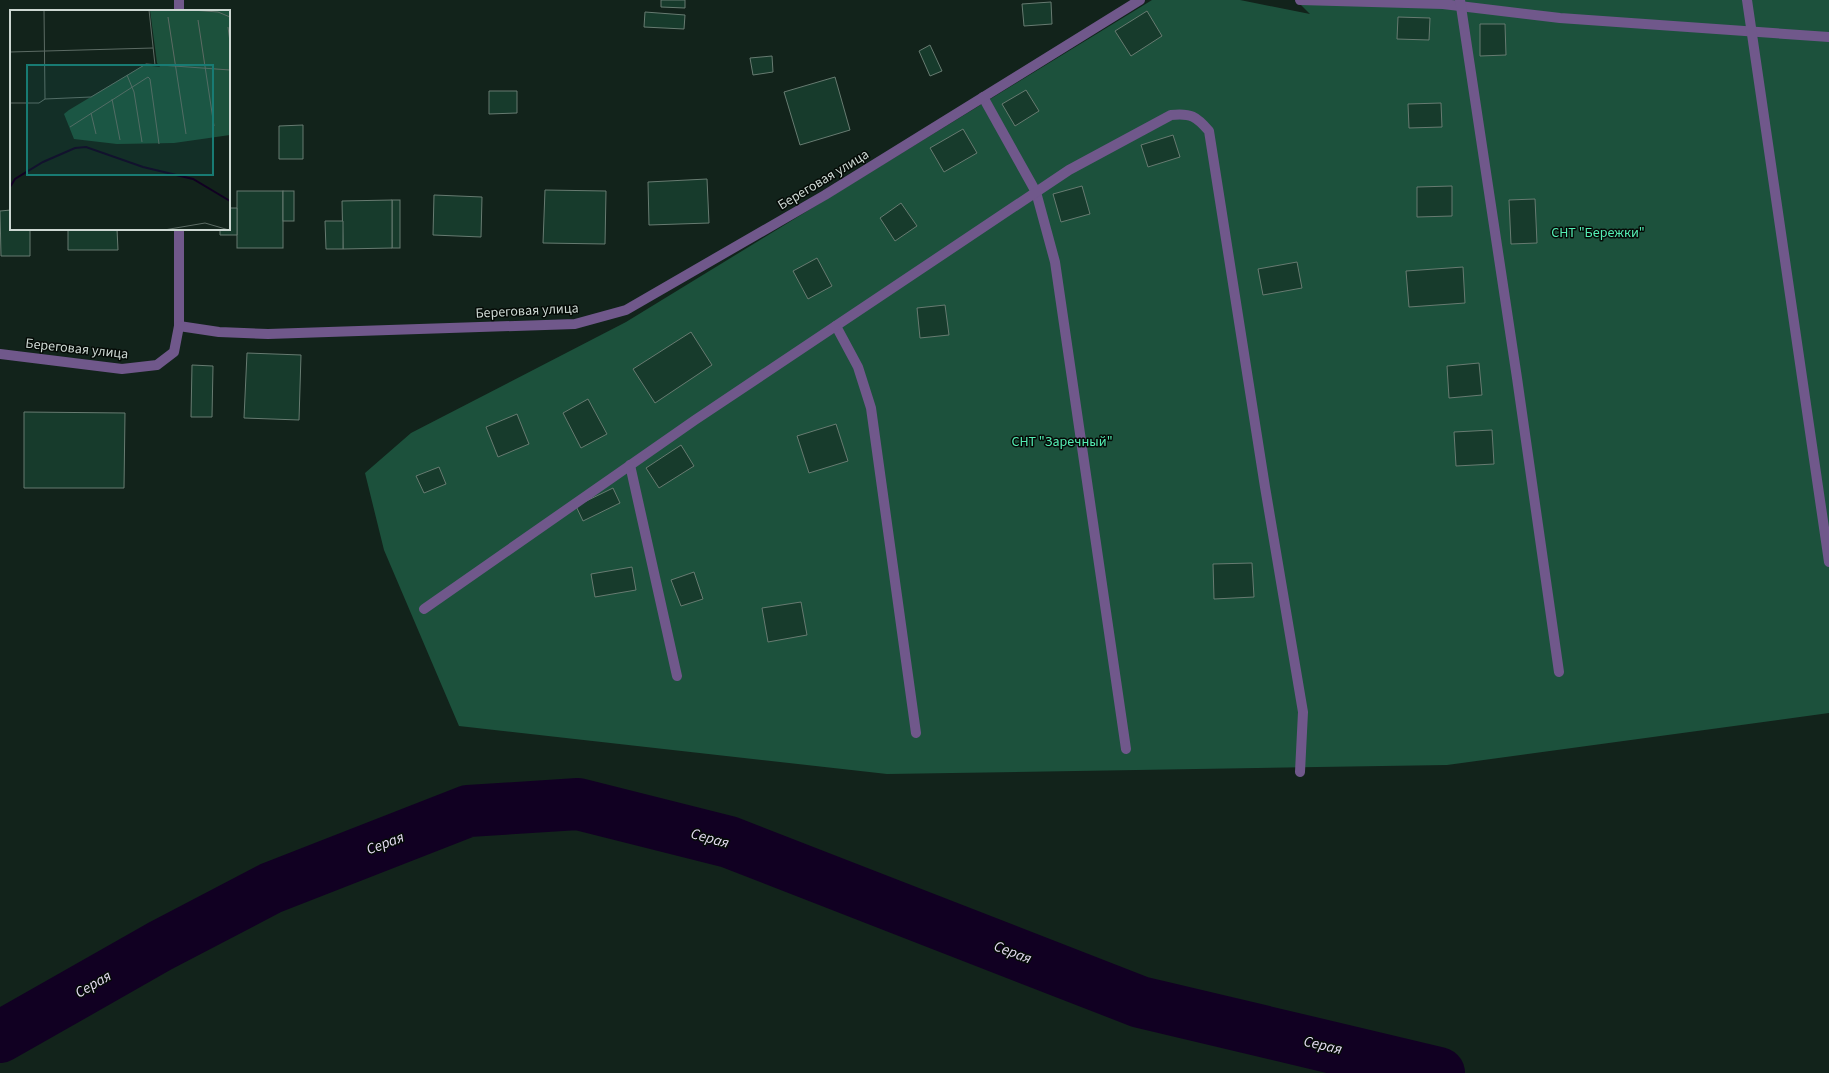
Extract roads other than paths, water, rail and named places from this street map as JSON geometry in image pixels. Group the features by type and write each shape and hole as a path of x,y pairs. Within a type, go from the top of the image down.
{"street":[{"name":"Береговая улица","path":"0,354 122,369 157,365 174,352 179,326 219,332 284,333 575,324 626,310 825,195 1140,0"},
{"path":"1300,0 1443,4 1460,3 1560,18 1829,37"},
{"path":"1747,0 1829,562"},
{"path":"1460,3 1517,378 1559,672"},
{"path":"983,97 1036,192 1055,262 1126,750"},
{"path":"424,609 695,420 1069,170 1171,115 1185,114 1198,119 1209,131 1265,487 1303,712 1300,772"},
{"path":"179,230 179,326"},
{"path":"836,326 858,367 871,408 916,733"},
{"path":"630,465 677,676"}],"waterway":[{"name":"Серая","path":"0,1037 160,946 271,888 468,811 578,804 729,842 1140,1002 1439,1073"}],"park label":[{"name":"СНТ \"Бережки\"","path":"1598,232"},
{"name":"СНТ \"Заречный\"","path":"1062,441"}]}
